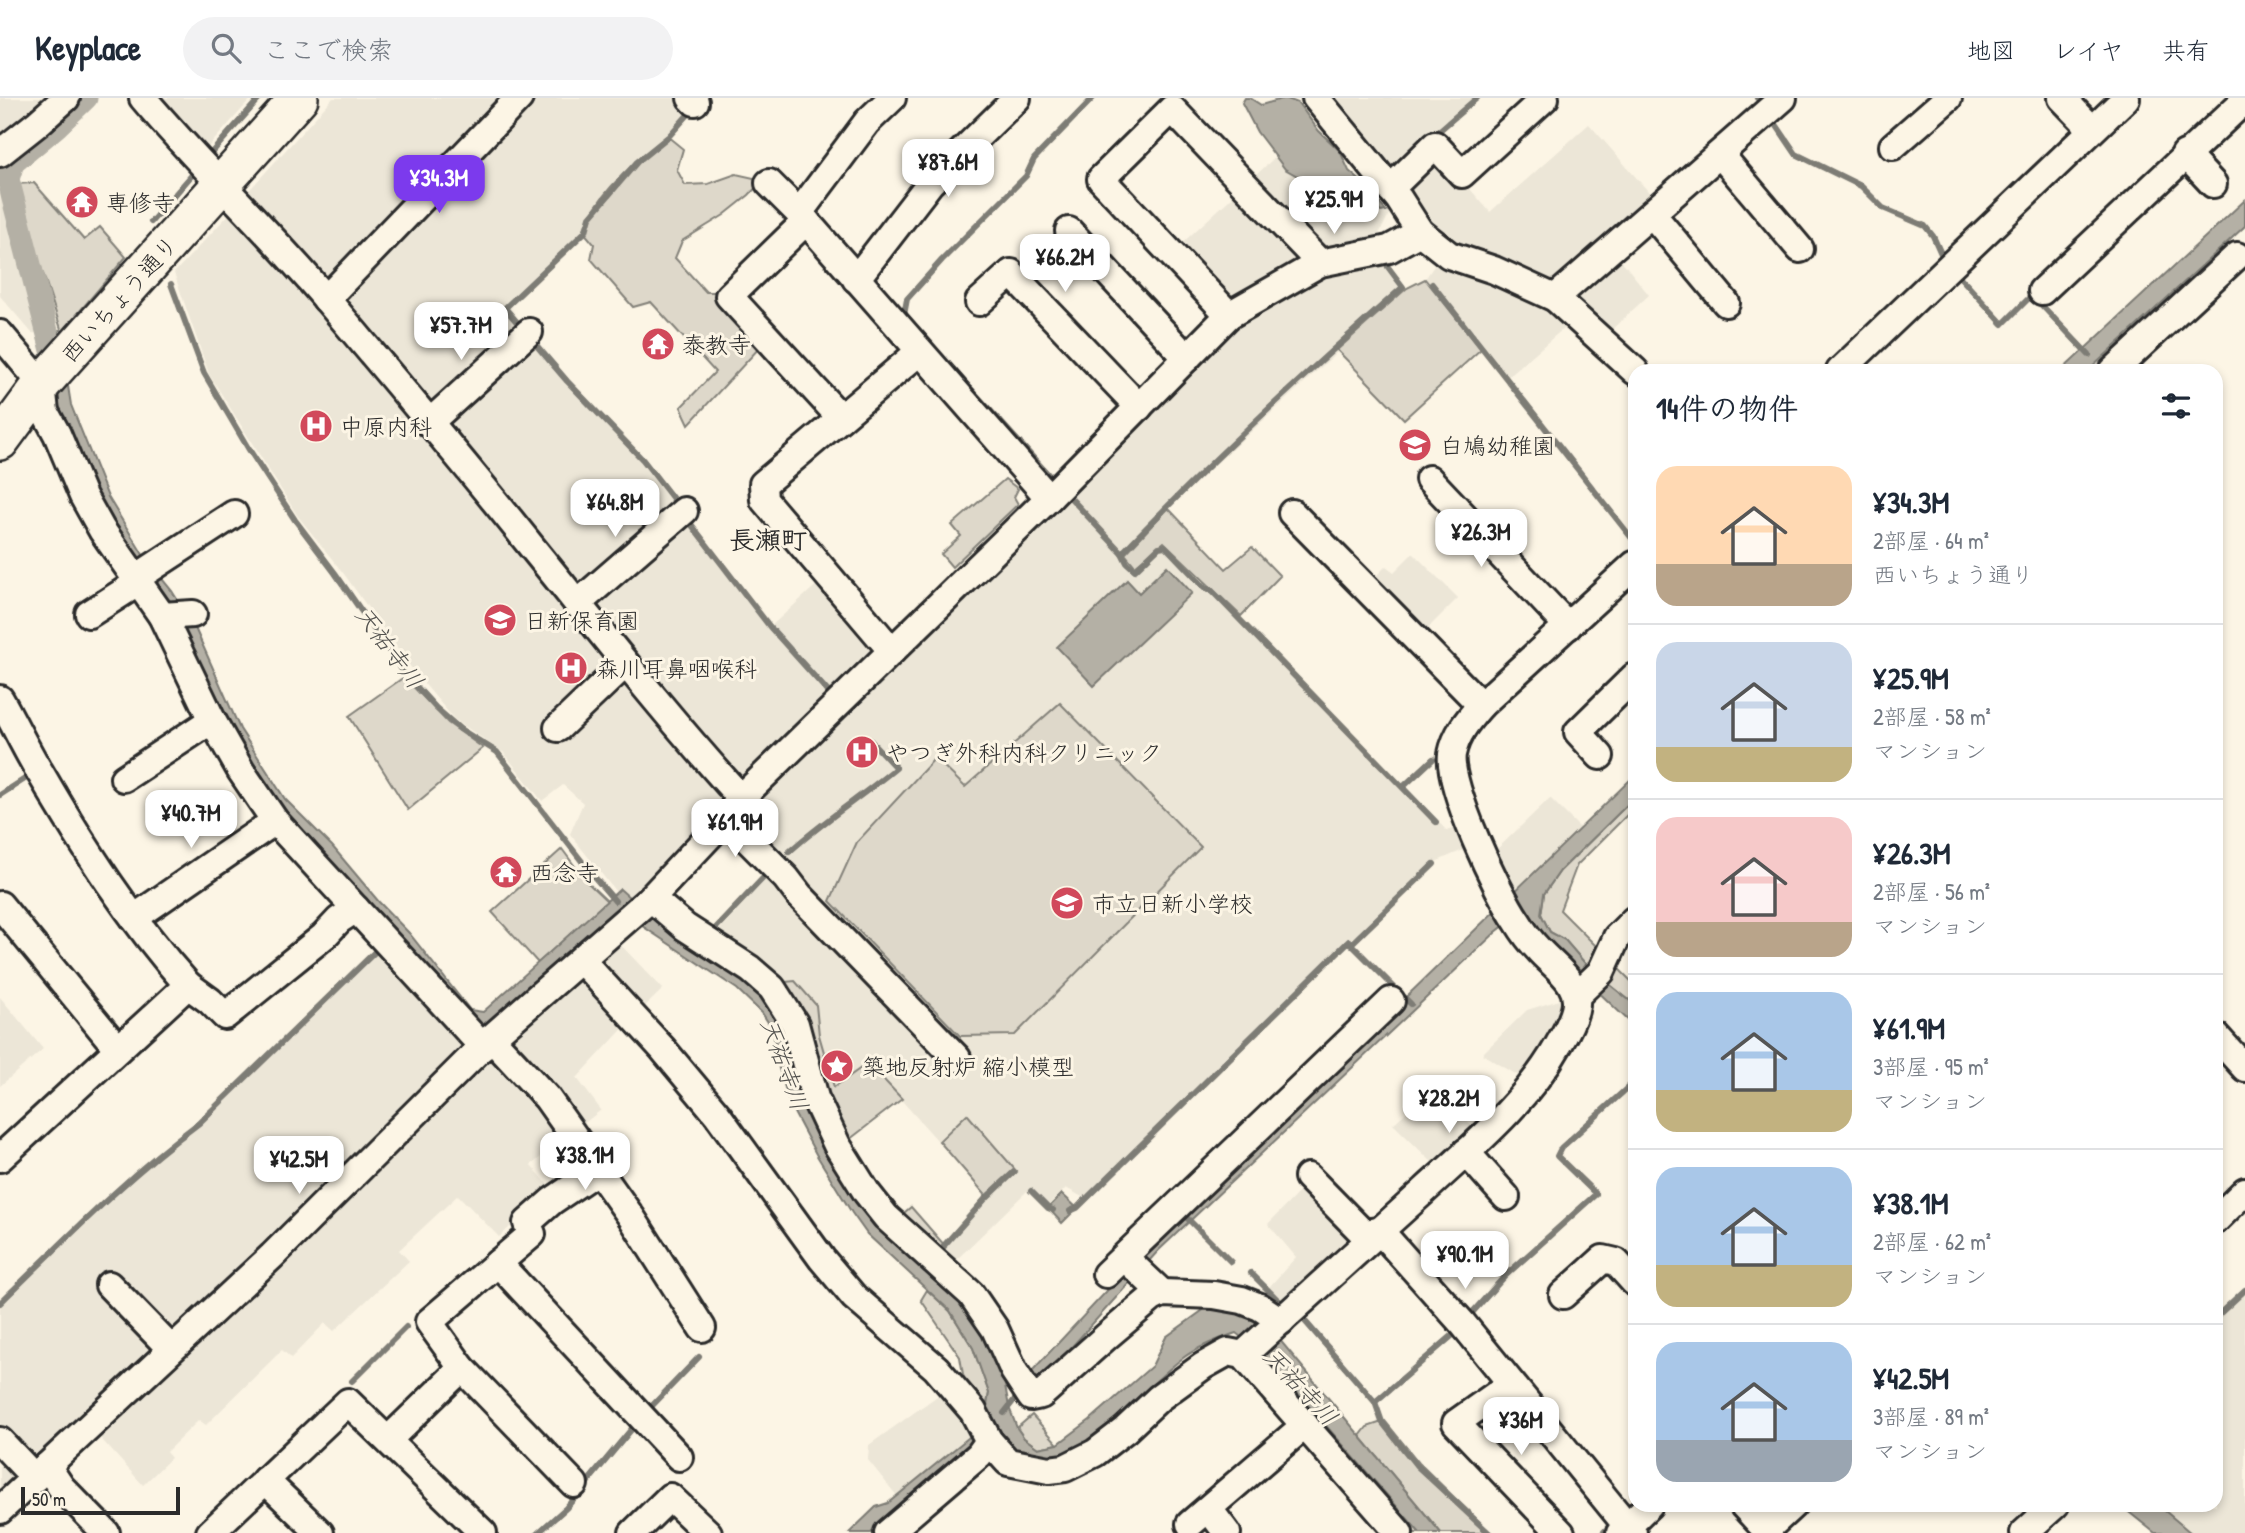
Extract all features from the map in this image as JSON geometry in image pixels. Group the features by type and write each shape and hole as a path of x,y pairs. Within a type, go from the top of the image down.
{"highway":[{"name":"西いちょう通り","path":"0,441 207,171 299,98"}],"street":[{"path":"0,153 66,98"},
{"path":"143,98 326,299 429,423 699,752 776,868 957,1058"},
{"path":"326,299 519,98"},
{"path":"841,418 729,296 803,217 867,122 892,98"},
{"path":"856,279 930,183 1017,98"},
{"path":"1316,98 1390,189 1420,232 1449,255 1494,270 1555,298 1628,365"},
{"path":"1390,189 1435,145 1462,174 1545,98"},
{"path":"1893,146 1948,98"},
{"path":"2062,98 2092,129"},
{"path":"1847,364 2126,98"},
{"path":"1555,298 1779,100"},
{"path":"2042,291 2245,100"},
{"path":"1229,315 1101,179 1172,109 1320,263"},
{"path":"1720,154 1800,249"},
{"path":"2185,154 2213,184"},
{"path":"769,183 803,217 919,352 1057,490"},
{"path":"1652,214 1727,303"},
{"path":"1069,231 1187,358"},
{"path":"0,1510 272,1256 487,1043 640,907 734,808 1057,490 1229,315 1320,263 1389,249 1420,232"},
{"path":"2121,364 2237,256"},
{"path":"979,302 1012,273 1139,407"},
{"path":"0,334 42,384 45,412 83,496 102,530 144,575 212,720 241,771 275,821 356,909 487,1043 547,1098 632,1218 702,1328"},
{"path":"429,423 526,334"},
{"path":"892,651 764,500 763,484 919,352"},
{"path":"1429,479 1568,626"},
{"path":"577,604 684,510"},
{"path":"1292,513 1481,705"},
{"path":"89,614 234,514"},
{"path":"1577,995 1568,978 1538,950 1502,897 1479,848 1453,774 1452,755 1462,727 1481,705 1628,571"},
{"path":"162,616 193,614"},
{"path":"558,729 625,664"},
{"path":"1600,756 1578,732 1628,683"},
{"path":"0,699 40,774 108,882 155,948 188,985 225,1016 324,936 339,920 356,909"},
{"path":"124,778 212,720"},
{"path":"134,918 275,821"},
{"path":"0,905 118,1049"},
{"path":"640,907 685,927 750,969 772,988 794,1024 815,1098 837,1145 855,1174 886,1217 971,1294 996,1329 1014,1371 1031,1396 1041,1395 1115,1328 1162,1293 1214,1295 1242,1300 1260,1307 1277,1324"},
{"path":"1243,1355 1517,1104 1548,1063 1574,1011 1577,995 1601,972 1616,937 1628,926"},
{"path":"581,960 662,1048 717,1114 822,1259 854,1297 936,1368 973,1411 984,1434 1008,1462 1049,1470 1065,1468 1095,1452 1125,1430 1159,1398 1203,1366 1228,1352 1243,1355 1399,1533"},
{"path":"0,1158 188,985"},
{"path":"1162,1293 1125,1269 1391,1001"},
{"path":"2223,1044 2245,1068"},
{"path":"1466,1152 1506,1197"},
{"path":"574,1485 462,1368 429,1322 532,1234 527,1223 552,1201 598,1170"},
{"path":"1308,1177 1363,1233 1380,1231"},
{"path":"2223,1213 2245,1191"},
{"path":"1380,1231 1463,1324 1627,1531 1643,1512"},
{"path":"1563,1295 1603,1259 1616,1262 1628,1276"},
{"path":"498,1263 679,1457"},
{"path":"109,1285 171,1349"},
{"path":"388,1440 462,1368"},
{"path":"1511,1384 1457,1423 1561,1533"},
{"path":"210,1533 348,1402 483,1533"},
{"path":"1227,1533 1199,1517 1305,1425"},
{"path":"888,1533 979,1455 984,1434"},
{"path":"0,1441 61,1487 106,1533"},
{"path":"265,1480 320,1533"},
{"path":"633,1533 670,1497 708,1533"},
{"path":"1749,1512 1767,1531 1786,1512"}],"shaded area":[{"path":"0,98 55,98 0,142"},
{"path":"150,98 252,98 200,156"},
{"path":"333,98 510,98 335,278 318,282 243,197"},
{"path":"530,98 700,98 667,136 634,162 588,217 583,231 503,308 565,381 640,458 770,627 823,579 883,650 740,788 340,297"},
{"path":"1332,98 1474,98 1391,170"},
{"path":"1589,124 1655,199 1555,286 1450,245 1404,183 1436,150 1490,212"},
{"path":"667,136 683,149 677,170 685,185 708,184 736,174 763,180 724,215 682,241 675,258 706,292 716,292 761,346 689,424 681,407 715,372 651,302 633,307 591,259 594,244 583,231 607,191 643,155"},
{"path":"1284,149 1390,212 1374,244 1232,305 1178,247"},
{"path":"0,173 46,334 32,333 0,296"},
{"path":"34,183 84,240 100,227 126,257 62,332 14,184"},
{"path":"233,210 320,307 724,793 722,814 635,903 620,890 616,892 570,834 583,803 563,785 542,801 504,753 454,719 412,669 344,574 297,515 209,374 174,273"},
{"path":"1617,255 1649,295 1609,332 1578,304 1578,291"},
{"path":"1438,260 1504,282 1571,322 1505,379 1425,279"},
{"name":"市立日新小学校","path":"1388,263 1407,288 1168,508 1125,554 1125,566 1135,572 1159,550 1165,549 1203,591 1209,591 1237,619 1402,790 1407,789 1447,831 1455,828 1463,850 1433,863 1360,933 1348,940 1084,1198 1066,1188 1045,1208 1027,1191 954,1262 943,1251 989,1198 869,1064 824,1095 801,1022 713,937 771,873 736,817 1236,322 1323,272"},
{"path":"1425,279 1481,349 1404,419 1337,350 1407,288"},
{"path":"1005,479 1018,489 1014,497 1018,504 952,567 941,554 961,536 952,525"},
{"path":"1168,508 1226,569 1252,547 1280,576 1241,616 1164,542 1135,566 1125,554"},
{"path":"1413,553 1458,598 1421,635 1369,583 1386,566 1394,572"},
{"path":"404,677 448,723 483,748 408,810 349,716"},
{"path":"1060,703 1201,847 1015,1035 960,1036 830,901 857,842 935,758 965,787"},
{"path":"1550,798 1581,829 1515,893 1493,853"},
{"path":"1628,804 1628,814 1577,865 1560,910 1628,978 1628,999 1589,968 1565,940 1550,932 1541,914 1544,894 1560,871"},
{"path":"562,849 586,881 607,901 538,963 492,912"},
{"path":"615,939 663,989 637,1014 589,963"},
{"path":"382,947 466,1037 468,1056 0,1502 0,1307 169,1147 202,1124"},
{"path":"583,967 631,1020 577,1078 601,1110 531,1165 552,1189 499,1237 458,1195 399,1250 409,1261 334,1331 325,1323 291,1358 282,1350 206,1425 199,1420 166,1452 171,1458 143,1485 94,1431"},
{"path":"795,981 816,1005 819,1035 834,1087 868,1063 902,1099 845,1143 775,983"},
{"path":"0,997 43,1049 0,1086"},
{"path":"1563,999 1563,1015 1524,1079 1482,1054 1527,1010"},
{"path":"1434,1088 1477,1131 1437,1167 1393,1124"},
{"path":"967,1114 1017,1172 989,1199 939,1141"},
{"path":"1307,1184 1359,1237 1280,1304 1262,1295 1296,1257 1268,1224"},
{"path":"911,1207 946,1247 939,1256 899,1217"},
{"path":"2245,1288 2245,1533 2191,1533 2166,1512 2223,1512 2223,1308"},
{"path":"927,1290 950,1311 973,1348 989,1393 985,1415 960,1386 964,1380 960,1357 921,1300"},
{"path":"1265,1356 1420,1533 1413,1533 1261,1360"},
{"path":"947,1389 973,1425 970,1437 897,1496 868,1460 869,1445"},
{"path":"1032,1415 1058,1444 1038,1448 1024,1438 1017,1428"},
{"path":"1385,1421 1419,1463 1491,1533 1441,1533 1360,1436 1367,1427"}],"water":[{"path":"1245,98 1261,105 1285,98 1298,103 1319,131 1340,151 1349,171 1364,184 1386,211 1381,212 1342,184 1315,186 1285,169 1257,132 1242,103"},
{"path":"2245,200 2245,226 2096,364 2069,364"},
{"path":"59,330 71,405 108,497 145,558 172,591 195,628 240,729 285,799 332,846 409,933 470,1010 483,1012 620,889 659,924 744,978 766,1002 782,1027 804,1102 954,1287 991,1337 1009,1407 1024,1438 1038,1448 1058,1444 1152,1366 1166,1337 1206,1308 1244,1311 1264,1321 1441,1533 1420,1533 1265,1356 1236,1333 1202,1346 1183,1358 1114,1420 1075,1449 1057,1458 1040,1460 1010,1448 878,1526 871,1533 849,1533 876,1507 888,1503 984,1425 989,1393 973,1348 950,1311 867,1234 816,1154 791,1107 777,1062 773,1030 762,1013 737,989 621,912 485,1029 469,1026 282,815 96,503 60,410 43,331"},
{"path":"1167,566 1192,593 1094,686 1057,647 1127,580 1139,593"},
{"path":"1628,782 1628,804 1560,871 1544,894 1541,914 1550,932 1565,940 1589,968 1628,999 1628,1020 1547,943 1523,911 1496,932 1158,1251 1040,1382 1031,1372 1147,1248"},
{"path":"1062,1194 1077,1208 1062,1223 1048,1208"},
{"path":"2129,1512 2166,1512 2191,1533 2155,1533"}],"waterway":[{"path":"55,362 8,179 13,163 86,98"},
{"path":"205,160 260,98"},
{"path":"907,319 904,315 907,299 1026,176 1034,159 1093,98"},
{"path":"1433,136 1477,98"},
{"path":"522,328 505,308 586,231 590,217 637,162 669,136 694,108"},
{"path":"1773,120 1796,154 1861,186 1883,208 1925,226 1942,256"},
{"path":"151,222 198,168"},
{"path":"1122,553 1260,417 1403,287 1388,267"},
{"path":"1958,275 2003,324 2032,295 2089,355"},
{"name":"天祐寺川","path":"171,284 204,373 248,448 295,520 405,674 436,708 460,729 497,752 615,901"},
{"path":"1432,284 1628,533"},
{"path":"531,339 567,381 643,460 674,500"},
{"path":"971,389 1055,482"},
{"path":"1065,492 1135,570 1159,547 1165,546 1436,822"},
{"path":"691,524 770,627 831,695"},
{"path":"789,852 896,768 870,740"},
{"path":"1403,787 1433,759"},
{"path":"0,795 31,775"},
{"path":"1070,1211 1077,1208 1349,941 1351,944 1434,864"},
{"path":"713,931 765,876"},
{"path":"1351,944 1411,1004"},
{"path":"0,1303 121,1187 199,1123 381,946"},
{"path":"1471,1314 1505,1276 1596,1194 1557,1156 1561,1148 1628,1087"},
{"path":"940,1250 986,1198 1014,1172"},
{"path":"1031,1191 1053,1210"},
{"path":"1186,1217 1231,1262"},
{"path":"1251,1273 1281,1303"},
{"path":"2223,1310 2245,1290"},
{"path":"1304,1320 1375,1402 1382,1422 1416,1465 1489,1533"},
{"path":"352,1381 406,1327"},
{"path":"1375,1402 1453,1335"},
{"path":"648,1410 699,1357"},
{"path":"1004,1413 1019,1394"},
{"path":"538,1533 566,1508 635,1425"},
{"path":"1603,1533 1612,1523"}],"place":[{"name":"専修寺","path":"82,202"},
{"name":"泰教寺","path":"658,344"},
{"name":"中原内科","path":"316,426"},
{"name":"白鳩幼稚園","path":"1415,445"},
{"name":"日新保育園","path":"500,620"},
{"name":"森川耳鼻咽喉科","path":"571,668"},
{"name":"やつぎ外科内科クリニック","path":"862,752"},
{"name":"西念寺","path":"506,872"},
{"name":"市立日新小学校","path":"1067,903"},
{"name":"築地反射炉 縮小模型","path":"837,1066"}],"district":[{"name":"長瀬町","path":"768,539"}]}
